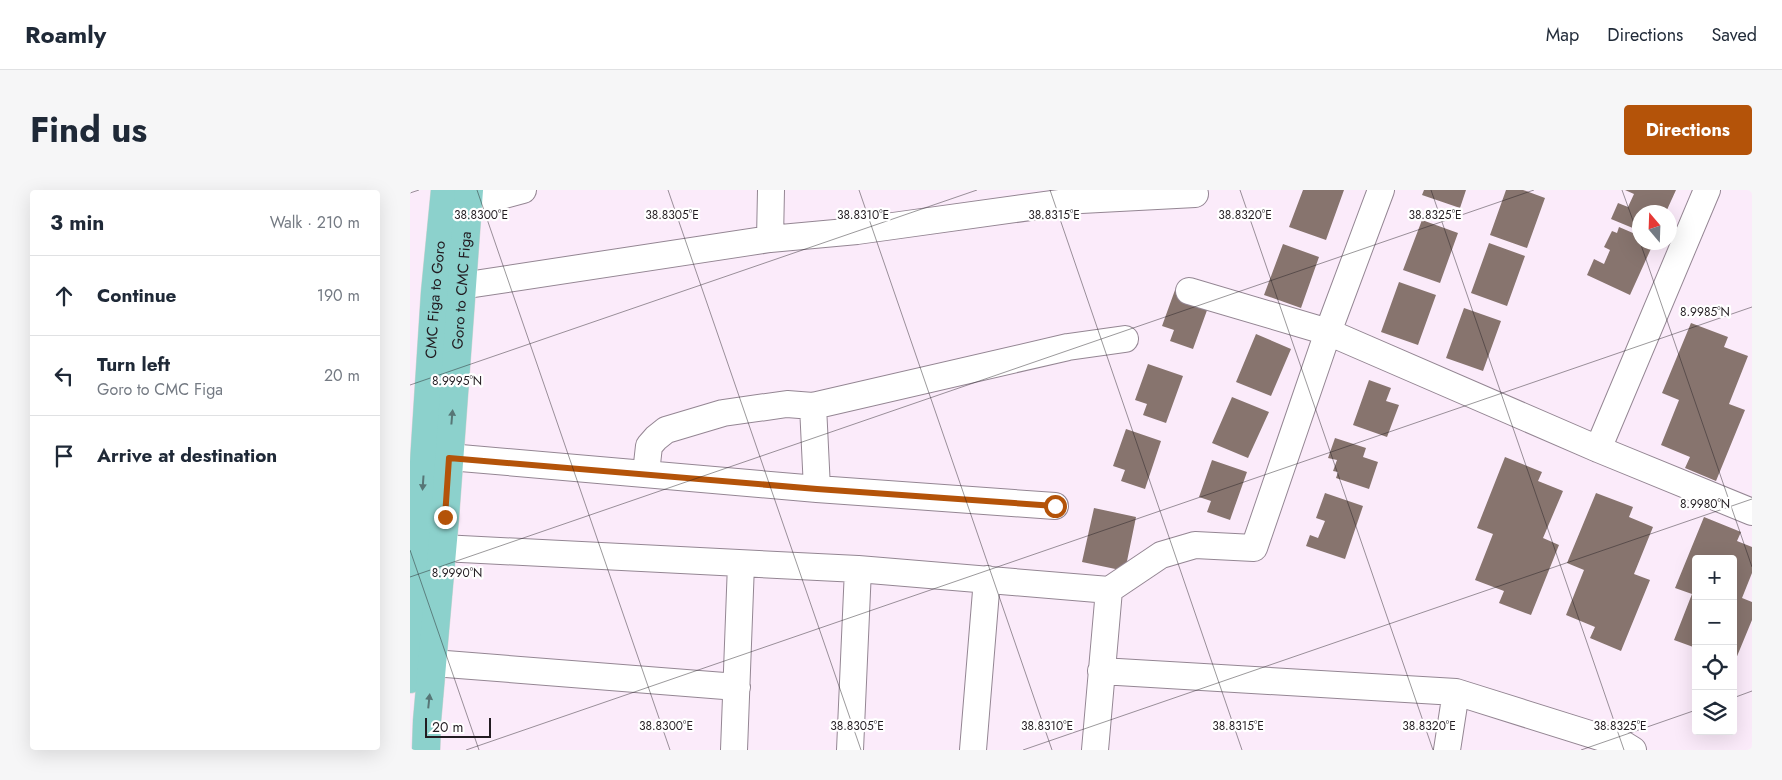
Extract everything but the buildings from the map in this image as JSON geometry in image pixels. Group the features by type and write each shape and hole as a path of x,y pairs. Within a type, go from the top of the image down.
{"main road":[{"name":"CMC Figa to Goro","path":"410,679 419,407 435,292 445,190"},
{"name":"Goro to CMC Figa","path":"426,750 468,198"}],"street":[{"path":"468,198 523,190"},
{"path":"770,239 771,190"},
{"path":"442,548 858,569 1109,590 1161,555 1195,545 1254,548 1328,332 1381,190"},
{"path":"1598,449 1706,190"},
{"path":"462,286 770,239 857,231 1081,195 1195,194"},
{"path":"1189,291 1328,332 1598,449 1752,512"},
{"path":"646,473 649,446 666,430 723,413 787,404 812,406 1068,347 1125,339"},
{"path":"812,406 817,489"},
{"path":"449,458 646,473 817,489 1055,506"},
{"path":"734,750 742,564"},
{"path":"850,750 858,569"},
{"path":"973,750 987,579"},
{"path":"1095,750 1109,590"},
{"path":"433,663 737,687"},
{"path":"1101,671 1456,692 1625,745 1633,750"},
{"path":"1447,750 1456,692"}],"route":[{"path":"445,517 449,458 646,473 817,489 1055,506"}]}
